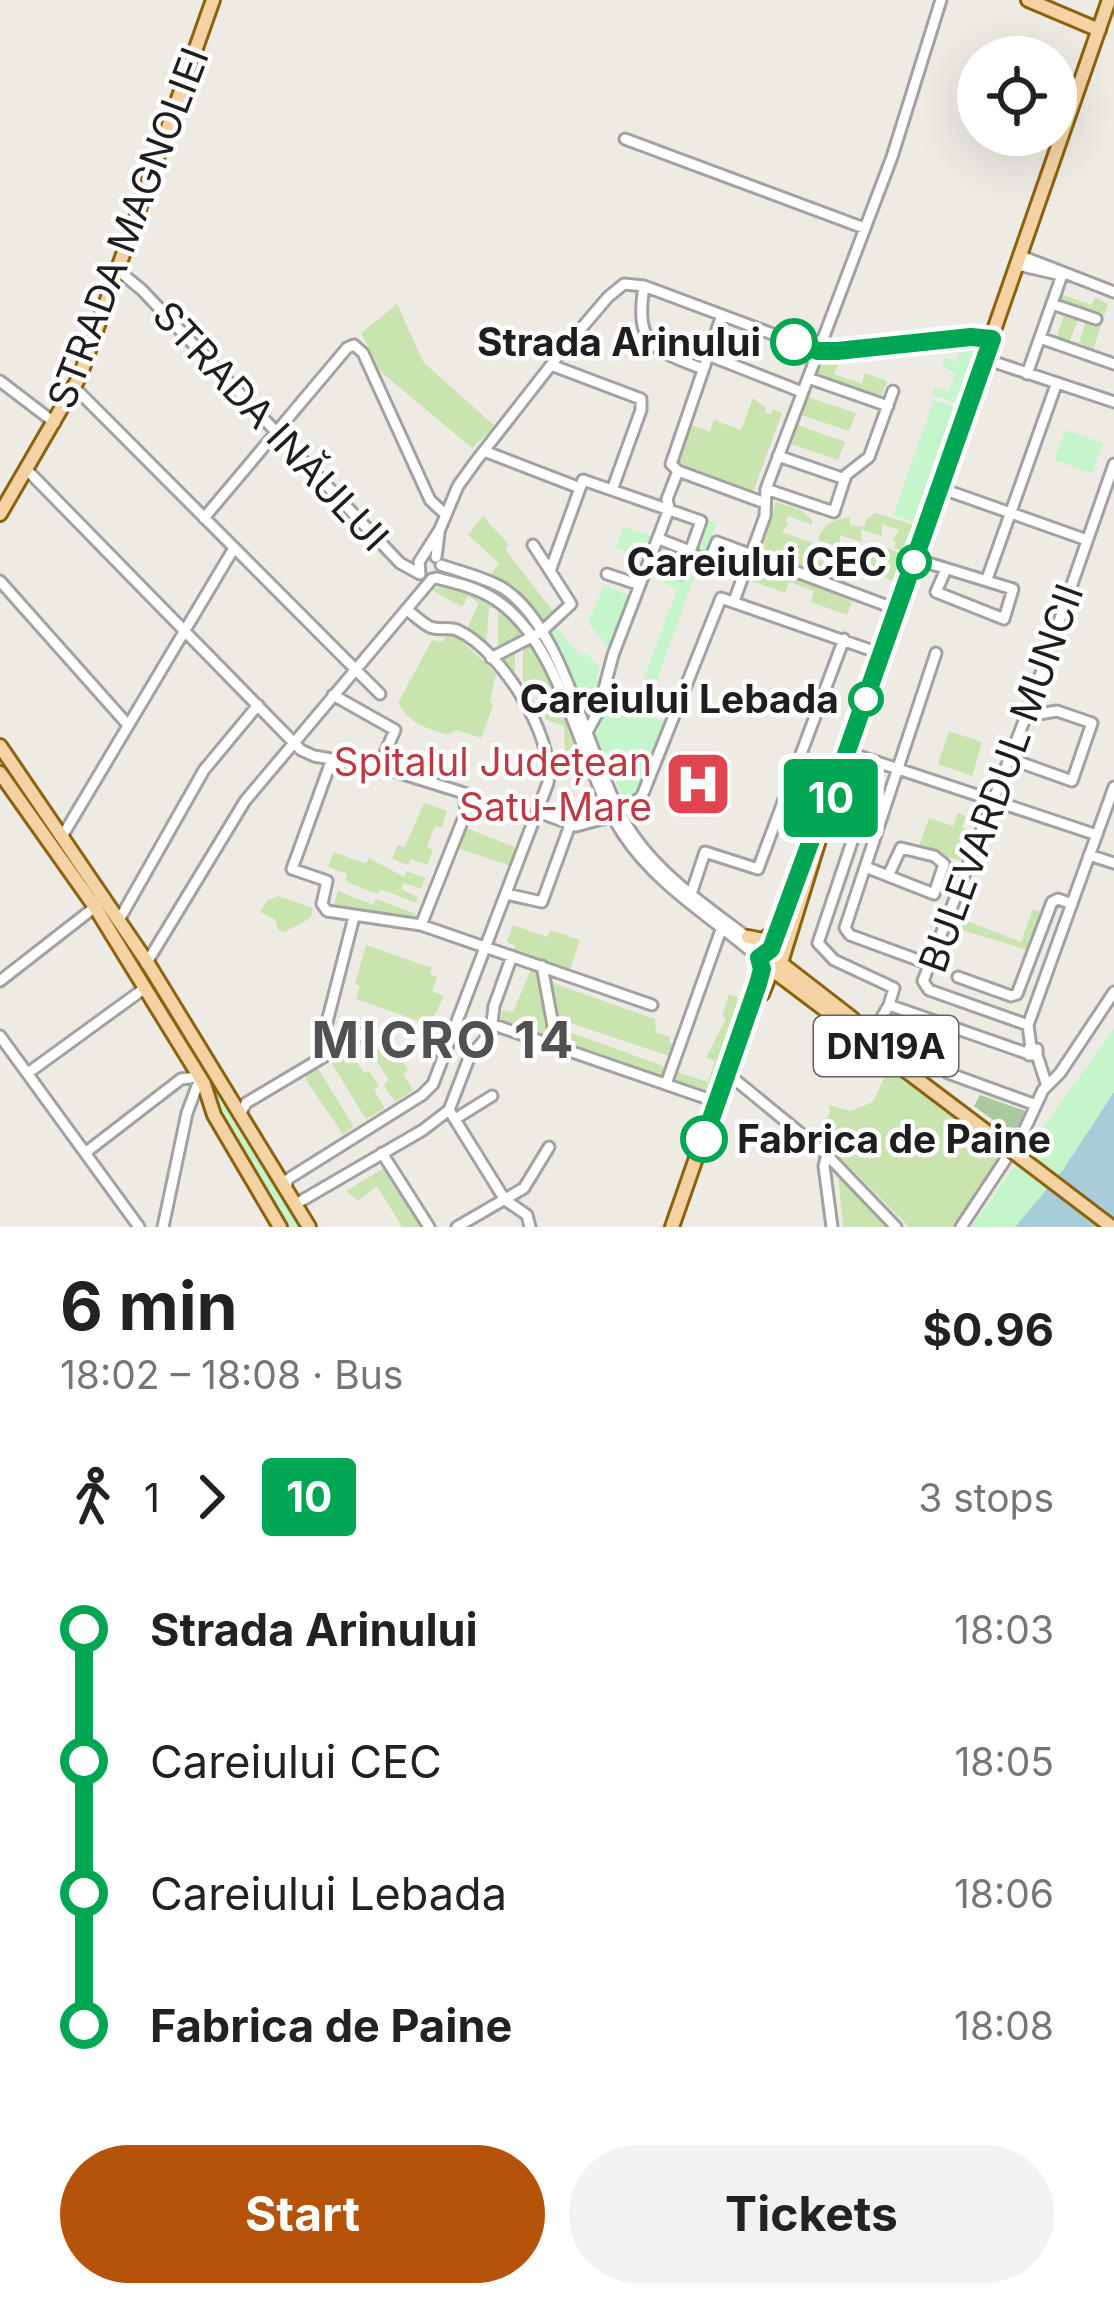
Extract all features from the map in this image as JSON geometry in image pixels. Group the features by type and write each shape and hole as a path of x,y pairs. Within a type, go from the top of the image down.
{"main road":[{"name":"STRADA MAGNOLIEI","path":"0,514 75,388 213,0"},
{"path":"1028,0 1104,32"},
{"path":"676,1227 762,994 779,928 848,752 1019,260 1104,32 1109,0"},
{"path":"0,746 147,962 203,1076 214,1115 280,1227"},
{"path":"0,773 64,844 95,907 143,984 203,1076 240,1115 309,1227"},
{"path":"676,1227 717,1102 822,835 826,811"},
{"path":"748,937 763,940 779,928"},
{"name":"DN19A","path":"771,961 790,983 1113,1224"},
{"name":"DN19A","path":"771,961 872,1034 989,1130"},
{"path":"762,994 775,983 790,983"},
{"path":"190,1111 205,1107 214,1115"}],"street":[{"path":"734,601 765,516 766,489 892,157 941,0"},
{"path":"626,139 864,228"},
{"path":"1019,260 1042,273 1062,274 1114,292"},
{"name":"STRADA INĂULUI","path":"119,271 400,562 429,569 496,599 536,634"},
{"path":"1027,374 1062,274"},
{"path":"28,1072 143,984 147,962 245,801 420,591 458,486 613,292 624,284 644,286 818,351 992,339"},
{"path":"644,286 639,316 644,335 661,352 704,369"},
{"name":"STRADA INĂULUI","path":"112,289 142,290"},
{"path":"1052,304 1096,320"},
{"path":"722,315 671,464 678,471 765,503"},
{"path":"1040,338 1114,364"},
{"path":"204,518 354,345 363,353 430,500 445,514"},
{"path":"708,356 802,392"},
{"path":"985,359 1114,402"},
{"path":"551,365 641,398 612,490"},
{"path":"808,378 887,406"},
{"path":"0,381 55,423"},
{"path":"987,579 1056,385"},
{"path":"75,388 380,694"},
{"path":"766,489 834,512 844,479 869,457 893,392"},
{"path":"484,452 580,488"},
{"path":"778,456 844,479"},
{"name":"BULEVARDUL MUNCII","path":"1028,1025 926,988 923,981 1026,716 1087,540 1109,494 1114,464"},
{"path":"27,470 308,754 379,767 464,793 467,801 421,925"},
{"path":"585,735 598,712 613,655 659,539 678,471"},
{"path":"550,572 583,480 701,521 682,574"},
{"path":"940,488 1087,540"},
{"path":"659,539 710,561 717,542 885,605"},
{"path":"491,658 536,634 571,604 533,545"},
{"path":"64,844 128,724 234,548"},
{"path":"915,560 987,579 1013,589 1004,619 936,592 946,569"},
{"path":"607,574 640,585"},
{"path":"0,581 128,724"},
{"path":"538,812 570,825 617,814 647,788 718,601 724,598 882,653"},
{"path":"286,1188 288,1179 433,1084 549,773 545,742 521,696 491,658 459,631 429,626 406,610"},
{"path":"536,634 580,715 585,735"},
{"path":"536,634 585,735 623,834 658,877 771,961"},
{"path":"691,894 705,852 758,868 844,639"},
{"path":"929,964 850,935 845,928 936,653"},
{"path":"333,695 395,730 379,767"},
{"path":"119,920 205,770 258,705"},
{"path":"1008,758 1072,781 1092,723 1057,710 1026,716"},
{"path":"580,715 598,712"},
{"path":"848,752 1096,835"},
{"path":"332,759 292,868 327,880 322,904 327,911 421,925 652,1005"},
{"path":"1047,1086 1031,1051 1028,1025 1114,787"},
{"path":"872,1034 894,988 834,960 822,948 819,934 866,800 883,806"},
{"path":"617,814 652,860 771,961"},
{"path":"506,894 542,902 570,825"},
{"path":"868,868 888,876 934,894 944,864 934,856 901,848 888,876"},
{"path":"1090,855 1114,863"},
{"path":"958,977 1011,997 1017,994 1052,902 1072,904"},
{"path":"0,981 95,907"},
{"path":"318,1058 355,917"},
{"path":"666,1084 722,927"},
{"path":"856,969 866,941"},
{"path":"512,956 494,1006 494,1025 469,1058 452,1114 505,1200 529,1223"},
{"path":"542,966 557,1047"},
{"path":"961,1227 1024,1133 1047,1086 1114,992"},
{"path":"941,1069 968,1004"},
{"path":"889,1005 1031,1051"},
{"path":"494,1025 717,1102"},
{"path":"240,1115 246,1103 362,1034"},
{"path":"0,1036 139,1227"},
{"path":"924,1053 941,1069 1036,1106"},
{"path":"86,1153 181,1079 203,1076 202,1100 190,1111 163,1227"},
{"path":"733,1078 827,1154 896,1227"},
{"path":"301,1201 492,1096"},
{"path":"457,1227 524,1188 549,1148"},
{"path":"382,1153 429,1227"},
{"path":"827,1154 824,1166 832,1227"}],"green space":[{"path":"1061,294 1091,305 1095,297 1108,304 1093,350 1079,343 1086,321 1079,318 1070,340 1056,338 1064,316 1055,312"},
{"path":"397,304 424,363 495,426 472,448 381,372 361,333"},
{"path":"978,339 956,403 932,395 934,387 949,392 955,374 942,365 945,358 956,362 961,341"},
{"path":"835,355 842,357 834,374 862,384 865,373 887,381 880,399 813,375"},
{"path":"805,396 856,413 849,431 798,414"},
{"path":"753,398 766,408 765,413 773,409 782,413 753,492 675,463 689,424 710,432 714,420 741,430"},
{"path":"934,400 954,407 913,522 893,515"},
{"path":"795,424 845,442 838,460 788,443"},
{"path":"1065,430 1103,443 1092,473 1054,460"},
{"path":"776,502 801,510 813,521 812,525 788,516 782,532 821,546 813,558 830,563 830,551 851,558 852,545 872,553 876,544 900,553 893,581 854,563 843,589 792,569 789,559 760,548"},
{"path":"876,513 914,525 901,551 892,540 899,530 882,524 882,536 861,529 862,542 840,535 840,548 818,540 834,521 850,517 850,525 864,527 866,519"},
{"path":"483,516 509,545 505,549 552,610 560,604 566,609 550,624 542,625 519,596 489,577 499,563 468,535"},
{"path":"702,518 716,523 711,539 717,542 709,561 701,558 652,693 640,690 677,589 664,583 668,568 616,548 623,526 690,551"},
{"path":"758,563 854,597 847,615 811,602 814,591 789,582 785,593 752,581"},
{"path":"463,585 478,589 527,633 590,772 588,779 565,770 564,726 545,719 546,682 523,681 523,646 515,647 515,681 495,659 502,654 498,608 489,608 486,650 467,629 479,603 468,596 462,607 430,589 461,590"},
{"path":"604,585 634,598 611,650 588,623"},
{"path":"556,627 581,656 587,653 599,668 594,703 582,704 548,633"},
{"path":"450,630 496,673 493,706 481,738 457,730 447,735 425,727 398,703 432,640 442,642"},
{"path":"602,700 664,721 633,800 624,800 609,765 613,762 592,729"},
{"path":"949,731 982,742 972,776 938,764"},
{"path":"424,803 447,811 427,847 433,850 427,865 392,859 398,845 405,847"},
{"path":"958,813 966,816 962,828 971,831 962,861 918,849 929,818 953,826"},
{"path":"464,827 519,849 513,867 458,848"},
{"path":"334,852 366,864 369,858 404,877 407,871 425,878 421,889 404,883 401,889 418,897 416,903 345,881 347,874 328,867"},
{"path":"338,891 416,914 413,922 332,909"},
{"path":"278,896 313,908 311,918 284,932 278,930 275,919 260,912"},
{"path":"1033,909 1044,913 1031,951 958,929 962,919 1021,942"},
{"path":"513,925 547,937 551,930 580,940 570,969 512,956 516,946 507,942"},
{"path":"366,945 432,968 430,974 437,977 432,991 444,996 430,1025 356,999 360,986 355,984"},
{"path":"532,967 542,971 554,1035 550,1039 500,1023 503,1010 513,1012"},
{"path":"550,982 655,1019 656,1032 670,1037 675,1046 669,1056 561,1020 552,1004"},
{"path":"729,994 743,1000 712,1092 672,1081 674,1071 708,1082 715,1061 706,1058 726,1018 722,1016"},
{"path":"561,1029 666,1067 663,1080 560,1045"},
{"path":"1114,1029 1114,1227 971,1227"},
{"path":"371,1037 393,1046 408,1070 403,1074 413,1090 395,1102 377,1061 371,1064 357,1047"},
{"path":"346,1048 354,1050 364,1073 369,1071 379,1086 374,1090 385,1108 366,1119 329,1059"},
{"path":"890,1065 1003,1154 955,1227 909,1227 829,1146 815,1138 830,1112 829,1105 850,1111 873,1102"},
{"path":"317,1067 354,1127 343,1134 306,1080 306,1073"},
{"path":"219,1085 303,1227 287,1227 206,1093"},
{"path":"980,1095 1031,1113 1017,1138 974,1106"},
{"path":"389,1165 429,1227 402,1227 377,1186 358,1201 346,1191"},
{"path":"838,1173 891,1227 843,1227"}],"water":[{"path":"1114,1092 1114,1227 1015,1227 1063,1170"}],"bus line":[{"name":"10","path":"704,1139 758,984 759,958 771,949 826,811 992,339 971,337 837,351 818,351 794,342"}],"place":[{"name":"Strada Arinului","path":"794,342"},
{"name":"Careiului CEC","path":"914,562"},
{"name":"Careiului Lebada","path":"866,699"},
{"name":"Spitalul Județean Satu-Mare","path":"698,784"},
{"name":"Fabrica de Paine","path":"704,1139"}],"district":[{"name":"MICRO 14","path":"444,1040"}]}
